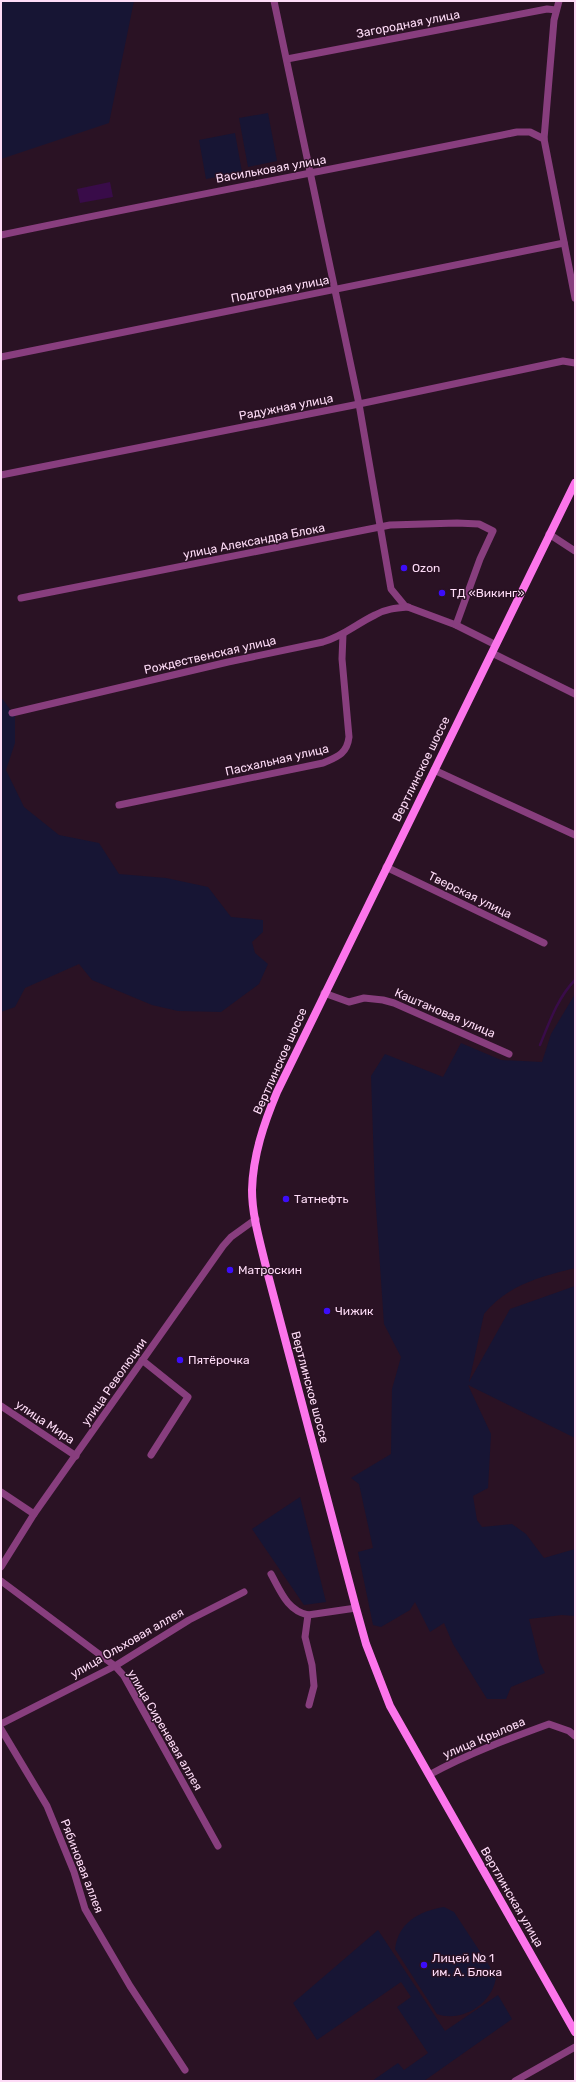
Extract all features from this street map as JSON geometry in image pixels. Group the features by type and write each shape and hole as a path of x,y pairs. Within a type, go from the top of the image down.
{"main road":[{"name":"Вертлинское шоссе","path":"429,1775 390,1706 379,1681 356,1608 267,1271 256,1218 253,1180 261,1135 277,1092 324,993 575,483"},
{"name":"Вертлинская улица","path":"429,1775 575,2032"}],"street":[{"path":"274,1 312,174 358,404 391,589 400,601 408,607 456,625 496,645"},
{"path":"559,1 556,10 544,139 575,298"},
{"name":"Загородная улица","path":"287,59 547,9 556,10"},
{"name":"Васильковая улица","path":"1,234 227,188 312,174 517,132 530,132 544,139"},
{"name":"Подгорная улица","path":"1,357 564,243"},
{"name":"Радужная улица","path":"1,475 358,404 563,361 575,363"},
{"name":"улица Александра Блока","path":"20,598 390,525 457,523 479,524 493,531 480,559 456,625"},
{"path":"550,534 575,551"},
{"name":"Рождественская улица","path":"12,713 228,662 323,642 343,634 375,614 390,609 408,607"},
{"name":"Пасхальная улица","path":"119,805 323,763 341,756 348,746 349,738 342,659 343,634"},
{"path":"492,653 575,694"},
{"path":"434,770 575,835"},
{"name":"Тверская улица","path":"386,867 544,942"},
{"name":"Каштановая улица","path":"324,993 349,1002 364,998 394,1003 509,1054"},
{"name":"улица Революции","path":"1,1567 34,1514 223,1246 231,1236 256,1218"},
{"path":"142,1360 188,1397 152,1455"},
{"name":"улица Мира","path":"1,1406 76,1456"},
{"path":"1,1492 34,1514"},
{"path":"271,1574 290,1606 297,1612 308,1615 356,1608"},
{"name":"улица Сиреневая аллея","path":"1,1581 115,1666 124,1676 218,1846"},
{"name":"улица Ольховая аллея","path":"1,1724 115,1666 189,1620 244,1592"},
{"path":"308,1615 306,1637 314,1682 309,1705"},
{"name":"улица Крылова","path":"429,1775 445,1766 504,1740 549,1724 569,1731 575,1736"},
{"name":"Рябиновая аллея","path":"1,1729 47,1806 74,1872 85,1909 130,1986 185,2070"},
{"path":"515,2081 575,2047"}],"shaded area":[{"path":"1,1 134,1 109,123 1,159"},
{"path":"268,113 277,161 248,167 239,118"},
{"path":"235,133 242,172 206,179 199,140"},
{"path":"110,182 113,197 80,203 77,189"},
{"path":"1,697 15,716 15,743 6,770 24,807 59,835 99,843 119,874 166,878 208,887 231,917 263,920 263,932 252,942 255,953 268,964 259,984 221,1012 178,1011 152,1005 92,980 79,964 25,988 15,1007 1,1012"},
{"path":"575,994 575,1268 549,1275 525,1284 514,1289 493,1304 484,1314 469,1382 510,1309 575,1286 575,1438 468,1385 491,1434 488,1488 473,1496 477,1520 482,1527 512,1524 526,1534 544,1558 575,1549 575,1616 562,1615 529,1619 540,1663 545,1673 511,1687 506,1699 487,1699 453,1644 444,1623 430,1632 415,1602 410,1610 381,1627 373,1625 358,1552 373,1548 359,1484 351,1478 391,1454 392,1389 401,1357 384,1324 375,1193 371,1076 385,1054 443,1077 461,1043 501,1060 542,1062 551,1034"},
{"path":"300,1497 326,1602 304,1605 252,1529"},
{"path":"444,1907 454,1912 496,1976 494,1986 483,2002 466,2013 456,2016 437,2014 395,1949 400,1932 405,1925 418,1915"},
{"path":"378,1930 445,2031 498,1995 512,2019 424,2081 372,2081 398,2063 404,2070 428,2053 397,2007 411,1997 401,1982 317,2040 293,2003"}],"waterway":[{"path":"540,1045 559,1002 575,980"}],"place":[{"name":"Ozon","path":"404,568"},
{"name":"ТД «Викинг»","path":"442,593"},
{"name":"Татнефть","path":"286,1199"},
{"name":"Матроскин","path":"230,1270"},
{"name":"Чижик","path":"327,1311"},
{"name":"Пятёрочка","path":"180,1360"},
{"name":"Лицей № 1 им. А. Блока","path":"424,1965"}]}
